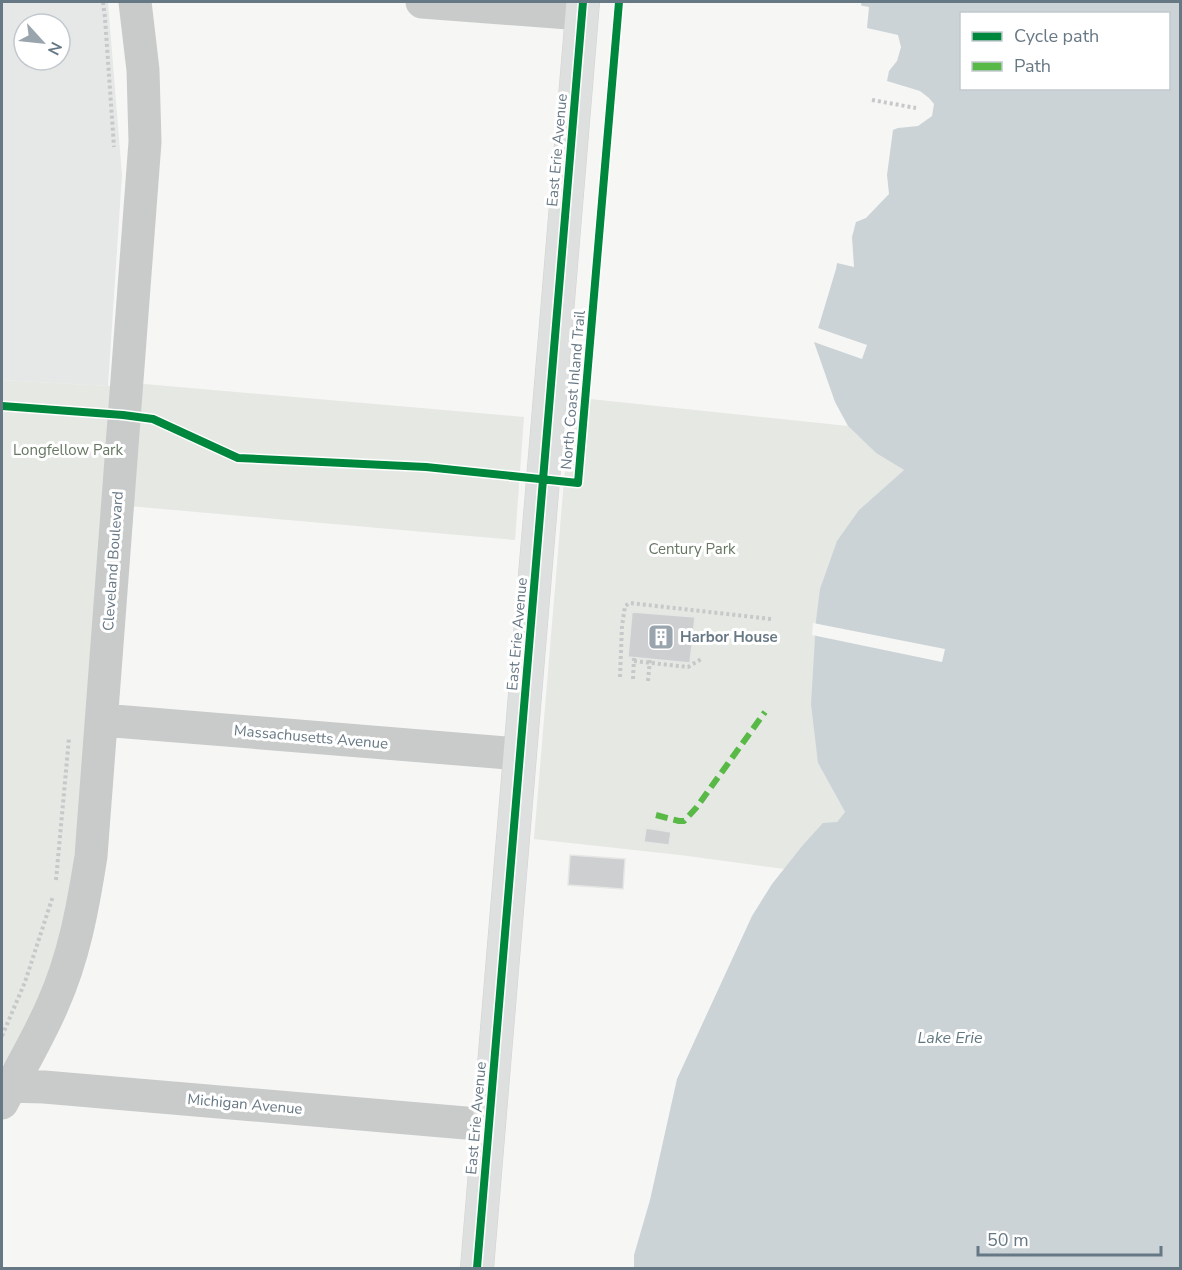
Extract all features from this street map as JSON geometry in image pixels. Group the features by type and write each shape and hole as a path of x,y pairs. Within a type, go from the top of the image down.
{"main road":[{"name":"East Erie Avenue","path":"477,1269 582,8"}],"street":[{"name":"Cleveland Boulevard","path":"4,1092 34,1045 54,1003 70,959 82,915 92,856 145,142 143,70 135,2"},
{"path":"422,2 582,8"},
{"name":"Massachusetts Avenue","path":"102,720 520,754"},
{"name":"Michigan Avenue","path":"4,1092 55,1088 489,1125"}],"path":[{"path":"103,2 114,148"},
{"path":"872,100 916,108"},
{"path":"620,677 622,626 626,606 630,603 771,619"},
{"path":"633,679 634,659 688,667 703,658"},
{"path":"648,681 650,661"},
{"path":"2,1036 25,982 55,889 69,738"}],"shaded area":[{"path":"2,2 108,2 122,175 108,386 2,380"}],"green space":[{"name":"Longfellow Park","path":"2,380 108,386 144,384 524,417 515,540 106,504 82,790 67,916 42,993 6,1063 2,1065"},
{"name":"Century Park","path":"571,397 848,426 876,453 904,470 859,510 818,763 845,812 837,822 802,846 784,869 534,839"}],"water":[{"name":"Lake Erie","path":"861,2 1180,2 1180,1268 634,1268 634,1255 650,1200 677,1079 752,916 772,884 802,846 823,823 837,822 845,812 818,763 811,704 820,589 837,541 859,510 904,470 876,453 848,426 835,402 814,342 836,269 845,219 865,185 883,41 864,37"}],"pier":[{"path":"858,5 869,7 867,28 898,35 901,47 897,61 889,71 887,81 920,91 934,104 932,116 918,126 893,130 887,175 889,194 866,218 856,222 852,237 854,267 837,263 835,259 843,218 862,184 867,113 880,43 861,39 863,27 860,27"},
{"path":"815,327 867,345 862,359 811,341"},
{"path":"813,623 945,649 942,662 812,635"}],"building":[{"name":"Harbor House","path":"632,612 695,617 690,663 628,657"},
{"path":"646,828 671,832 669,845 644,842"},
{"path":"570,855 625,859 623,889 568,885"}],"marked path":[{"path":"656,815 684,821 696,808 765,712"}],"cycle path":[{"path":"477,1268 583,2"},
{"name":"North Coast Inland Trail","path":"2,406 153,419 238,458 426,467 578,483 619,2"}],"place":[{"name":"Harbor House","path":"661,637"}]}
